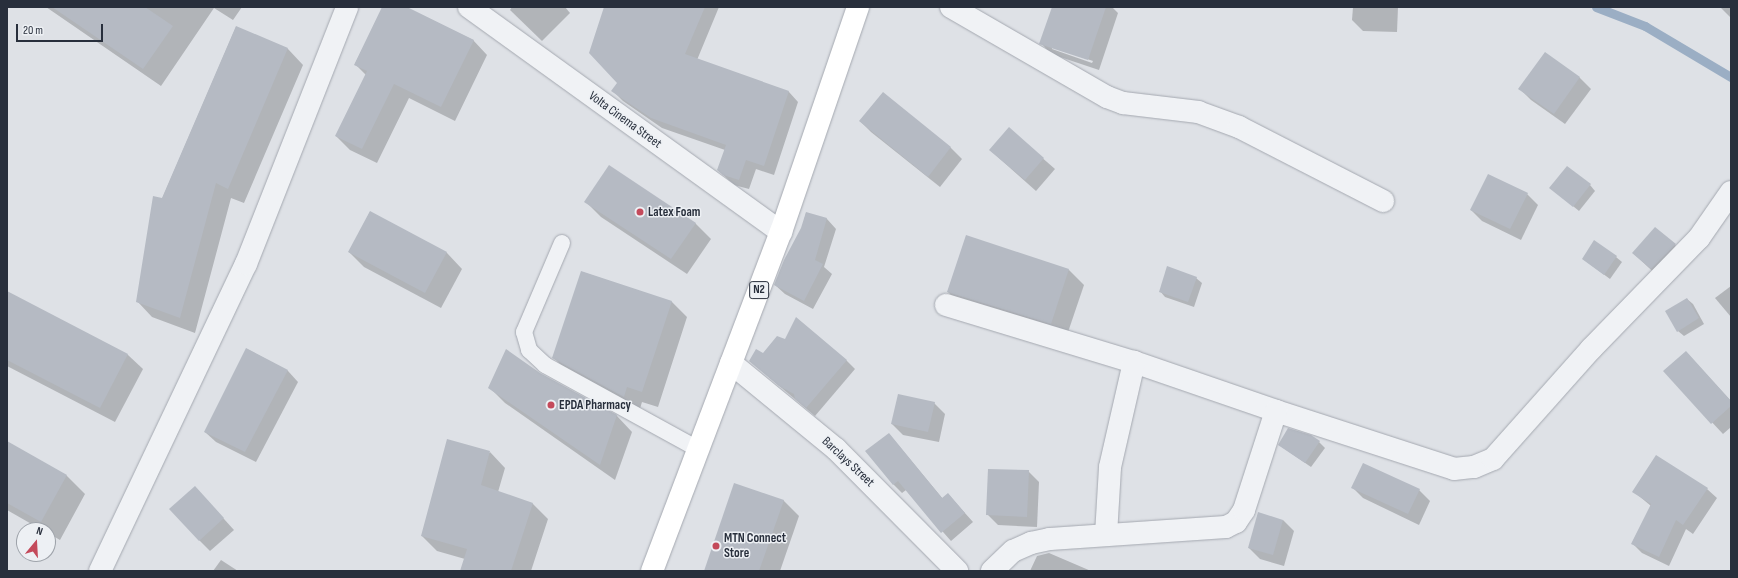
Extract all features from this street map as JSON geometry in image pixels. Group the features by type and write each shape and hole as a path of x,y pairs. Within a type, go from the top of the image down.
{"highway":[{"name":"N2","path":"652,571 781,232 858,7"}],"street":[{"path":"100,571 246,264 347,7"},
{"name":"Volta Cinema Street","path":"469,7 781,232"},
{"path":"951,7 1107,97 1123,103 1198,112 1239,127 1383,201"},
{"path":"946,305 1134,362 1276,411 1454,469 1474,467 1493,459 1591,349 1699,238 1731,192"},
{"path":"1106,535 1110,467 1134,362"},
{"name":"Barclays Street","path":"731,363 856,468 956,571"},
{"path":"992,571 1013,551 1031,543 1050,539 1226,527 1236,522 1244,510 1276,411"}],"lane":[{"path":"562,243 524,332 529,350 545,365 698,449"}],"building":[{"path":"52,7 145,7 173,26 143,69"},
{"path":"382,7 407,7 474,40 441,107 394,84 362,149 335,136 367,71 354,65"},
{"path":"604,7 705,7 685,54 789,91 764,166 746,160 739,180 723,175 717,170 726,145 651,118 611,91 617,83 589,53"},
{"path":"1052,7 1106,7 1088,60 1039,44"},
{"path":"236,26 288,48 228,189 216,183 180,318 136,302 153,196 162,198"},
{"path":"1545,52 1580,77 1554,114 1518,89"},
{"path":"883,92 951,147 928,177 859,121"},
{"path":"1009,127 1044,158 1025,180 989,150"},
{"name":"Latex Foam","path":"609,165 696,223 671,259 584,202"},
{"path":"1567,166 1591,184 1573,207 1549,188"},
{"path":"1488,174 1528,193 1510,229 1470,210"},
{"path":"370,211 447,252 425,293 348,252"},
{"path":"806,212 827,218 815,260 823,264 804,301 774,285 784,260 801,228"},
{"path":"1655,227 1676,244 1651,269 1632,253"},
{"path":"966,235 1069,269 1051,324 947,292"},
{"path":"1594,240 1617,256 1604,275 1582,259"},
{"path":"1167,266 1197,277 1188,302 1159,292"},
{"path":"581,271 672,301 642,392 627,387 624,397 552,358"},
{"path":"7,291 128,354 100,408 7,360"},
{"path":"1687,298 1699,318 1677,332 1665,311"},
{"path":"796,317 847,360 806,408 795,399 794,394 779,386 749,361 756,349 763,353 777,336 785,339"},
{"path":"246,348 288,370 245,452 204,432"},
{"name":"EPDA Pharmacy","path":"506,349 540,373 617,415 600,465 488,388"},
{"path":"1686,351 1731,401 1731,406 1711,424 1663,371"},
{"path":"898,394 935,402 928,432 891,424"},
{"path":"1288,428 1311,435 1320,441 1305,463 1278,445"},
{"path":"889,433 942,498 948,493 965,513 941,533 898,481 893,485 865,451"},
{"path":"447,439 490,451 481,485 533,503 511,571 460,571 467,549 421,536"},
{"path":"7,441 67,475 41,522 7,503"},
{"path":"1656,455 1708,488 1683,525 1676,520 1659,557 1631,544 1651,504 1632,492"},
{"path":"1363,463 1420,489 1408,514 1351,488"},
{"path":"988,469 1029,470 1027,517 986,515"},
{"path":"734,483 784,500 759,571 704,571"},
{"path":"195,486 224,518 199,541 169,509"},
{"path":"1258,512 1283,520 1273,555 1248,548"}],"waterway":[{"path":"1596,7 1645,26 1731,77"}],"place":[{"name":"Latex Foam","path":"640,212"},
{"name":"EPDA Pharmacy","path":"551,405"},
{"name":"MTN Connect Store","path":"716,546"}]}
